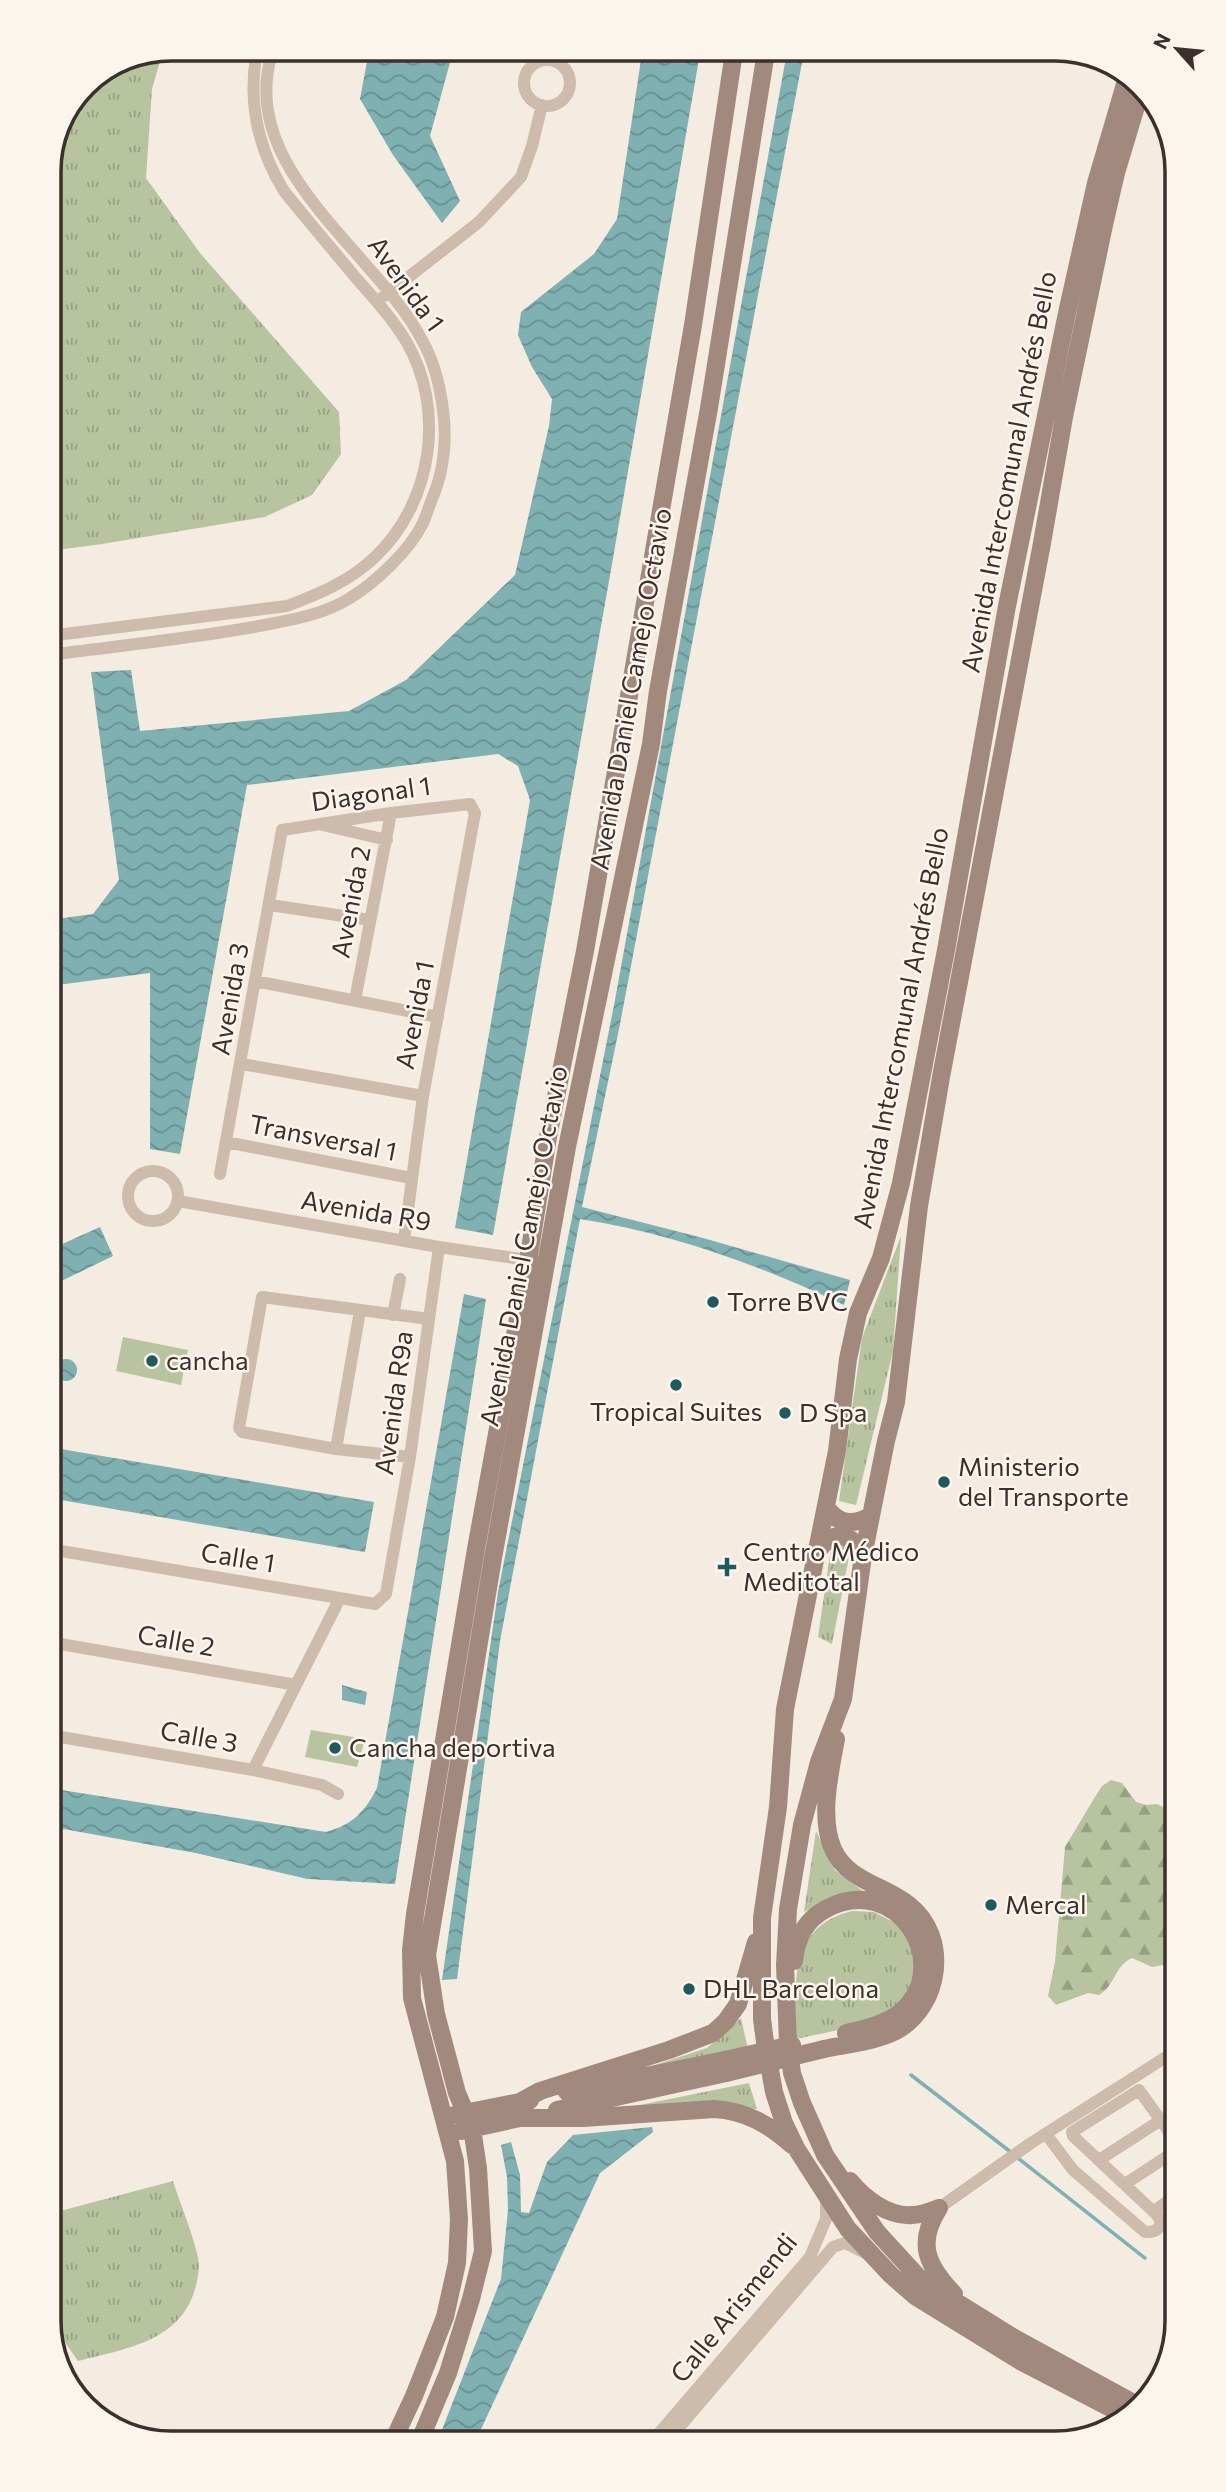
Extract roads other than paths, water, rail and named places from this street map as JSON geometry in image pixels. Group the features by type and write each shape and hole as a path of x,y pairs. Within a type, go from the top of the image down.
{"main road":[{"name":"Avenida Daniel Camejo Octavio","path":"398,2431 445,2317 457,2263 459,2219 455,2161 412,1998 411,1950 452,1692 693,325 733,61"},
{"name":"Avenida Daniel Camejo Octavio","path":"424,2431 448,2373 483,2251 478,2168 469,2121 457,2092 436,2014 427,1955 493,1558 567,1147 651,744 658,691 709,408 765,61"},
{"name":"Avenida Intercomunal Andrés Bello","path":"1038,2360 915,2296 877,2261 848,2229 796,2148 784,2123 769,2068 762,2019 762,1918 778,1807 786,1699 826,1507 838,1441 848,1359 858,1313 881,1258 916,1110 1007,607 1066,313 1096,183 1124,86"},
{"name":"Avenida Intercomunal Andrés Bello","path":"1118,2409 1038,2360 922,2280 877,2232 825,2155 792,2073 785,1988 786,1936 802,1825 819,1762 843,1699 870,1516 896,1402 919,1206 941,1077 1064,417 1116,173 1138,100"},
{"path":"826,1507 834,1518 846,1522 859,1522 870,1516"},
{"path":"818,1550 833,1536 841,1536 859,1545 863,1556"},
{"path":"823,2043 880,2038 898,2030 921,2008 931,1990 936,1970 931,1935 915,1912 894,1895 858,1878 842,1864 833,1849 826,1822 833,1755 843,1699"},
{"path":"446,2125 726,2066 823,2043 886,2021 901,2011 915,1992 920,1976 920,1948 916,1935 899,1914 868,1900 853,1900 836,1904 813,1917 795,1946 788,2034"},
{"path":"520,2110 540,2091 682,2046 713,2033 738,2004 762,1918"},
{"path":"520,2110 583,2118 714,2109 735,2110 759,2120 796,2148"},
{"path":"816,2136 853,2185 871,2201 894,2213 911,2216 939,2208"},
{"path":"939,2208 930,2222 927,2254 930,2266 965,2308"},
{"path":"1038,2360 1131,2399"}],"street":[{"name":"Avenida 1","path":"61,635 287,606 320,594 348,579 375,558 393,537 409,511 419,486 426,459 430,422 427,396 406,341 377,302 284,191 273,173 260,140 252,100 256,61"},
{"name":"Avenida 1","path":"61,653 225,632 291,620 349,599 404,551 422,524 439,481 446,428 438,382 422,340 390,292 298,182 281,154 267,104 270,61"},
{"path":"377,302 479,222 522,177 542,105"},
{"path":"114,628 116,646"},
{"name":"Avenida 1","path":"404,1240 423,1096 475,813 473,806 467,804"},
{"name":"Diagonal 1","path":"282,831 467,804"},
{"name":"Avenida 2","path":"355,1000 391,813"},
{"path":"316,824 387,840"},
{"name":"Avenida 3","path":"220,1174 282,831"},
{"path":"270,905 370,920"},
{"path":"255,981 438,1017"},
{"path":"242,1063 423,1096"},
{"name":"Transversal 1","path":"226,1142 411,1178"},
{"path":"152,1171 169,1177 175,1184 178,1201 168,1217 151,1221 135,1213 128,1196 135,1179 152,1171"},
{"name":"Avenida R9","path":"178,1201 546,1263"},
{"name":"Avenida R9a","path":"391,1564 410,1457 439,1247"},
{"path":"393,1314 400,1279"},
{"path":"410,1457 336,1449 242,1432 239,1428 260,1300 266,1297 429,1319"},
{"path":"336,1449 360,1311"},
{"name":"Calle 1","path":"61,1551 375,1604 386,1594 391,1564"},
{"path":"253,1770 340,1598"},
{"name":"Calle 2","path":"61,1644 296,1685"},
{"name":"Calle 3","path":"61,1737 253,1770 321,1784 338,1794"},
{"path":"939,2208 1031,2143 1165,2058"},
{"path":"1165,2126 1139,2090 1072,2132 1073,2136 1158,2217 1165,2220"},
{"path":"1099,2160 1161,2120"},
{"path":"1046,2134 1073,2169 1139,2229 1155,2232 1160,2228 1158,2217"},
{"path":"1125,2184 1165,2158"},
{"name":"Calle Arismendi","path":"661,2431 810,2257 826,2219 826,2196"},
{"path":"1158,2217 1165,2209"},
{"name":"Calle Arismendi","path":"676,2431 833,2247 845,2243 877,2261"}],"water":[{"path":"367,61 450,61 430,136 460,201 442,223 393,155 360,99"},
{"path":"641,61 699,61 493,1235 455,1228 530,800 518,766 498,754 247,785 180,1154 150,1149 150,973 61,984 61,918 93,914 119,880 91,672 131,670 140,731 349,711 406,680 515,575 549,426 552,399 532,367 518,335 521,312 594,254 617,219"},
{"path":"785,61 802,61 620,1024 582,1207 850,1280 844,1305 715,1252 648,1233 580,1219 500,1641 457,1979 442,1980 498,1592 615,1000"},
{"path":"100,1227 113,1256 61,1281 61,1245"},
{"path":"464,1294 486,1299 395,1884 307,1879 195,1853 61,1831 61,1790 326,1832 357,1816 377,1788"},
{"path":"61,1360 70,1360 76,1366 74,1378 61,1380"},
{"path":"61,1449 374,1502 365,1552 61,1500"},
{"path":"342,1685 367,1692 365,1705 342,1700"},
{"path":"652,2127 653,2132 600,2173 480,2431 442,2431 501,2279 508,2210 507,2177 501,2145 511,2142 520,2175 521,2212 529,2213 547,2162 573,2135"}],"waterway":[{"path":"911,2075 1012,2153"},
{"path":"1018,2158 1145,2258"}],"place":[{"name":"Torre BVC","path":"713,1302"},
{"name":"cancha","path":"152,1361"},
{"name":"Tropical Suites","path":"676,1385"},
{"name":"D Spa","path":"785,1413"},
{"name":"Ministerio del Transporte","path":"944,1482"},
{"name":"Centro Médico Meditotal","path":"727,1567"},
{"name":"Cancha deportiva","path":"335,1748"},
{"name":"Mercal","path":"991,1905"},
{"name":"DHL Barcelona","path":"689,1989"}]}
